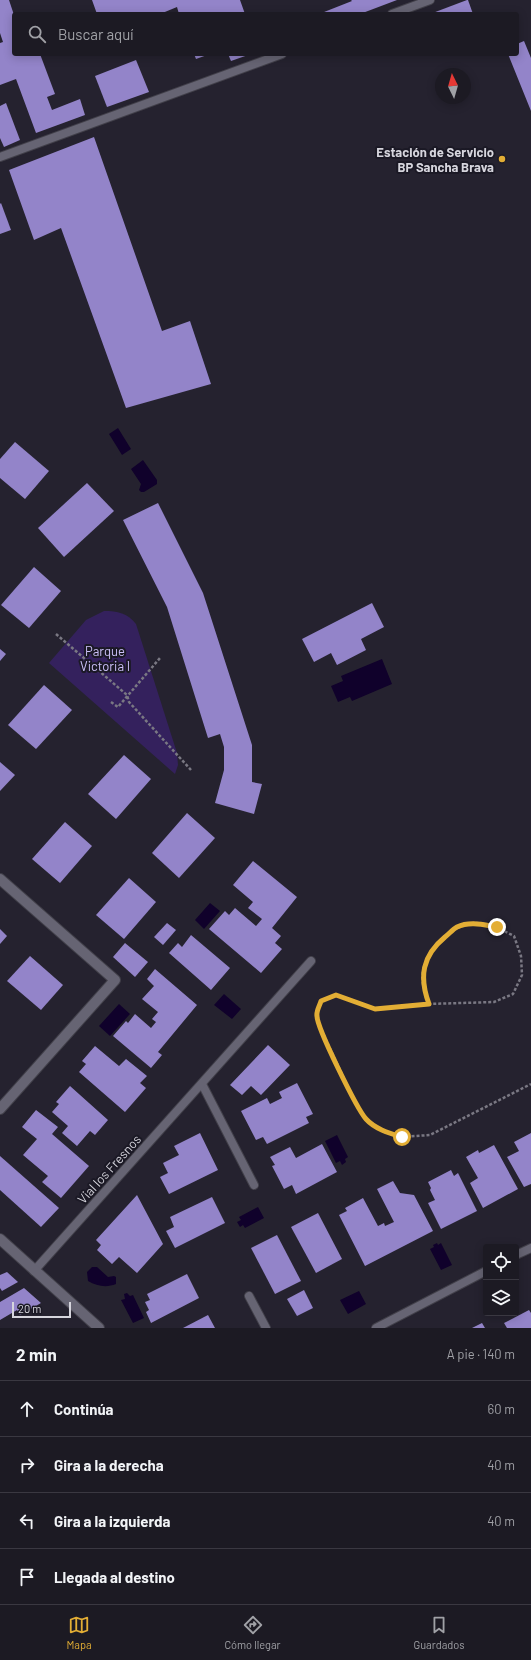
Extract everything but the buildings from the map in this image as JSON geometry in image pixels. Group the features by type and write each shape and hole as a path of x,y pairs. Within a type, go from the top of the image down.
{"street":[{"path":"0,879 115,980 0,1109"},
{"path":"0,1239 99,1328"}],"lane":[{"path":"397,12 430,0"},
{"path":"0,157 277,56"},
{"name":"Vial los Fresnos","path":"34,1271 311,961"},
{"path":"202,1084 254,1185"},
{"path":"519,1254 531,1248"},
{"path":"376,1328 483,1273"},
{"path":"249,1296 266,1328"}],"path":[{"path":"56,634 127,696 129,702 191,770"},
{"path":"111,702 118,707 160,658"},
{"path":"429,1004 423,988 423,971 429,956 438,943 458,927 476,923 497,927 514,936 521,956 522,975 513,994 494,1002 429,1004 375,1009 336,995 321,1001 316,1015 321,1029 354,1100 366,1119 382,1130 402,1137 430,1135 531,1084"}],"green space":[{"name":"Parque Victoria I","path":"104,611 122,613 136,624 177,753 178,765 175,774 49,663 86,620"}],"shaded area":[{"path":"118,428 131,449 122,455 109,434"},
{"path":"143,460 157,480 157,484 144,492 141,492 139,490 141,484 131,469"},
{"path":"382,659 392,684 352,701 350,697 338,702 331,686 343,681 341,676"},
{"path":"210,903 220,911 204,929 195,920"},
{"path":"224,994 241,1009 232,1019 214,1005"},
{"path":"119,1004 130,1014 110,1036 99,1026"},
{"path":"337,1135 348,1157 345,1159 346,1162 342,1165 340,1161 336,1163 325,1141"},
{"path":"258,1207 264,1218 245,1228 243,1225 240,1227 237,1222 241,1220 239,1217"},
{"path":"437,1243 438,1245 441,1243 452,1265 441,1270 430,1249"},
{"path":"92,1267 97,1267 108,1277 116,1277 116,1284 102,1286 88,1281 87,1272"},
{"path":"359,1291 366,1304 348,1314 340,1300"},
{"path":"127,1293 130,1296 133,1295 144,1318 133,1323 121,1300 125,1299 124,1294"}],"place":[{"name":"Estación de Servicio BP Sancha Brava","path":"502,159"}],"route":[{"path":"402,1137 382,1130 366,1119 354,1100 316,1015 321,1001 336,995 375,1009 401,1008 429,1004 423,988 423,971 429,956 438,943 458,927 476,923 497,927"}]}
